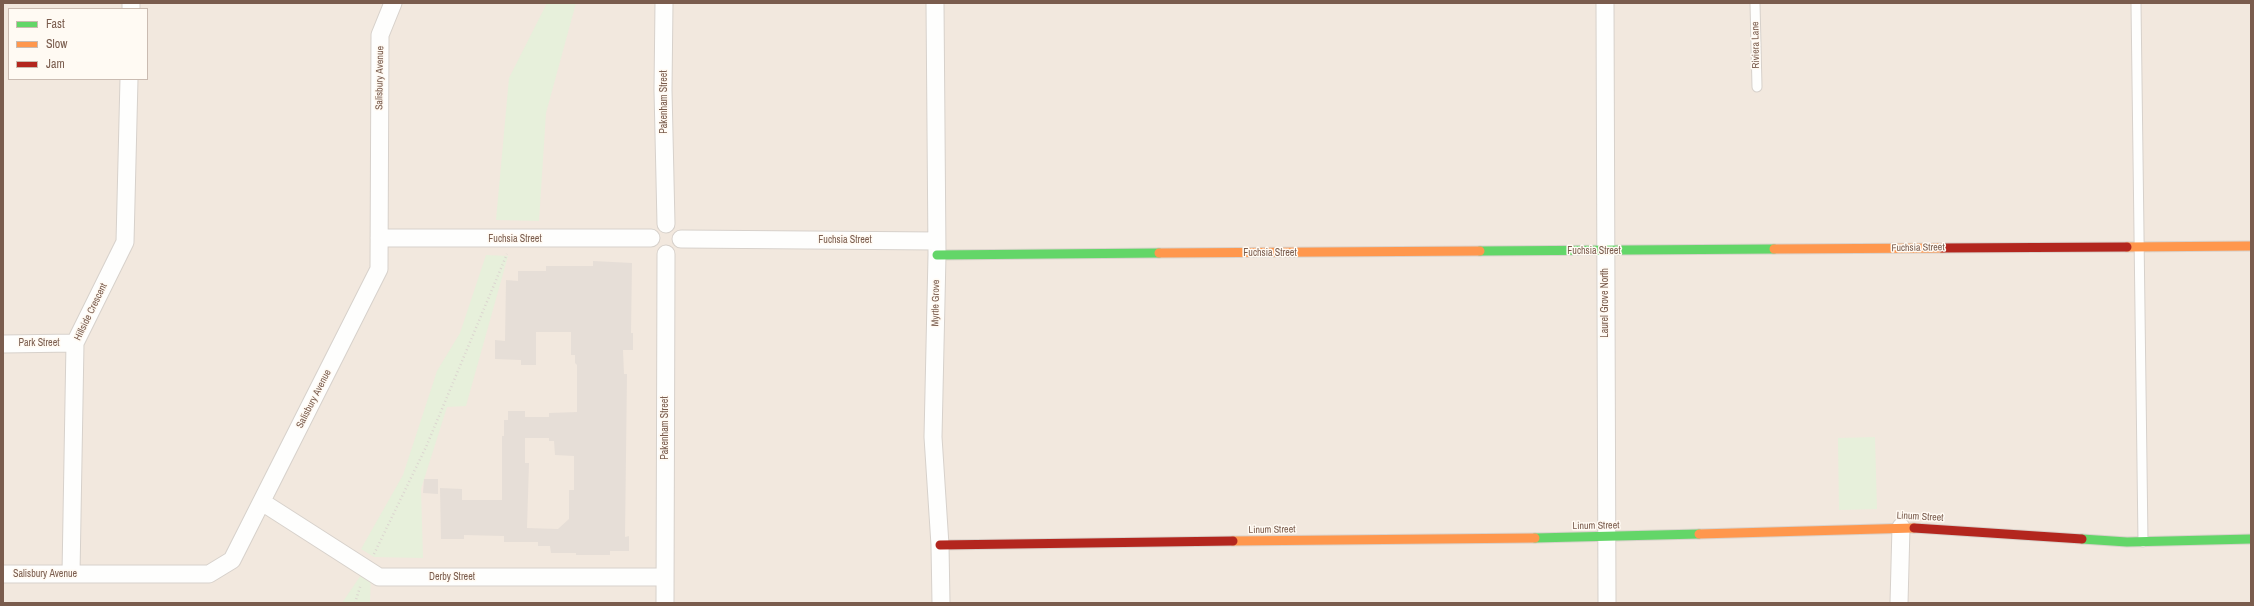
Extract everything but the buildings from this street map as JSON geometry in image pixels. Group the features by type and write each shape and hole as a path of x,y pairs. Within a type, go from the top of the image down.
{"street":[{"name":"Salisbury Avenue","path":"3,574 209,574 232,560 379,269 380,35 393,3"},
{"name":"Pakenham Street","path":"664,3 663,90 666,224"},
{"name":"Myrtle Grove","path":"935,3 937,248 934,437 940,545 940,603"},
{"name":"Laurel Grove North","path":"1605,3 1604,251 1607,603"},
{"name":"Hillside Crescent","path":"70,574 75,343 125,242 129,80"},
{"path":"666,224 676,229 681,239 678,248 666,254 654,248 651,238 657,227 666,224"},
{"name":"Fuchsia Street","path":"379,238 511,240 651,238"},
{"name":"Fuchsia Street","path":"681,239 937,248 1604,251 2251,246"},
{"name":"Pakenham Street","path":"665,603 666,254"},
{"name":"Park Street","path":"3,344 75,343"},
{"name":"Derby Street","path":"262,502 367,568 379,578 664,577"},
{"path":"1899,603 1901,526"},
{"name":"Linum Street","path":"940,545 1606,537 1901,526 2143,542 2251,539"}],"lane":[{"name":"Riviera Lane","path":"1755,3 1756,87"},
{"path":"2136,3 2143,542"}],"path":[{"path":"355,603 367,568 426,447 505,262 511,240"}],"shaded area":[{"path":"3,3 2251,3 2251,603 3,603"}],"green space":[{"path":"547,3 576,3 546,113 539,221 496,220 509,78"},
{"path":"486,255 508,256 466,406 447,407 421,489 423,558 374,557 361,549 403,475 437,371 460,333"},
{"path":"1875,437 1877,509 1839,510 1838,438"},
{"path":"365,569 371,573 370,603 342,603"}],"traffic: fast":[{"path":"1480,251 1774,249"},
{"path":"937,255 1159,253"},
{"path":"1535,538 1699,534"},
{"path":"2082,539 2127,542 2251,539"}],"traffic: slow":[{"path":"2127,247 2251,246"},
{"path":"1774,249 1942,248"},
{"path":"1159,253 1480,251"},
{"path":"1699,534 1914,528"},
{"path":"1233,541 1535,538"}],"traffic: jam":[{"path":"1942,248 2127,247"},
{"path":"1914,528 2082,539"},
{"path":"940,545 1233,541"}]}
